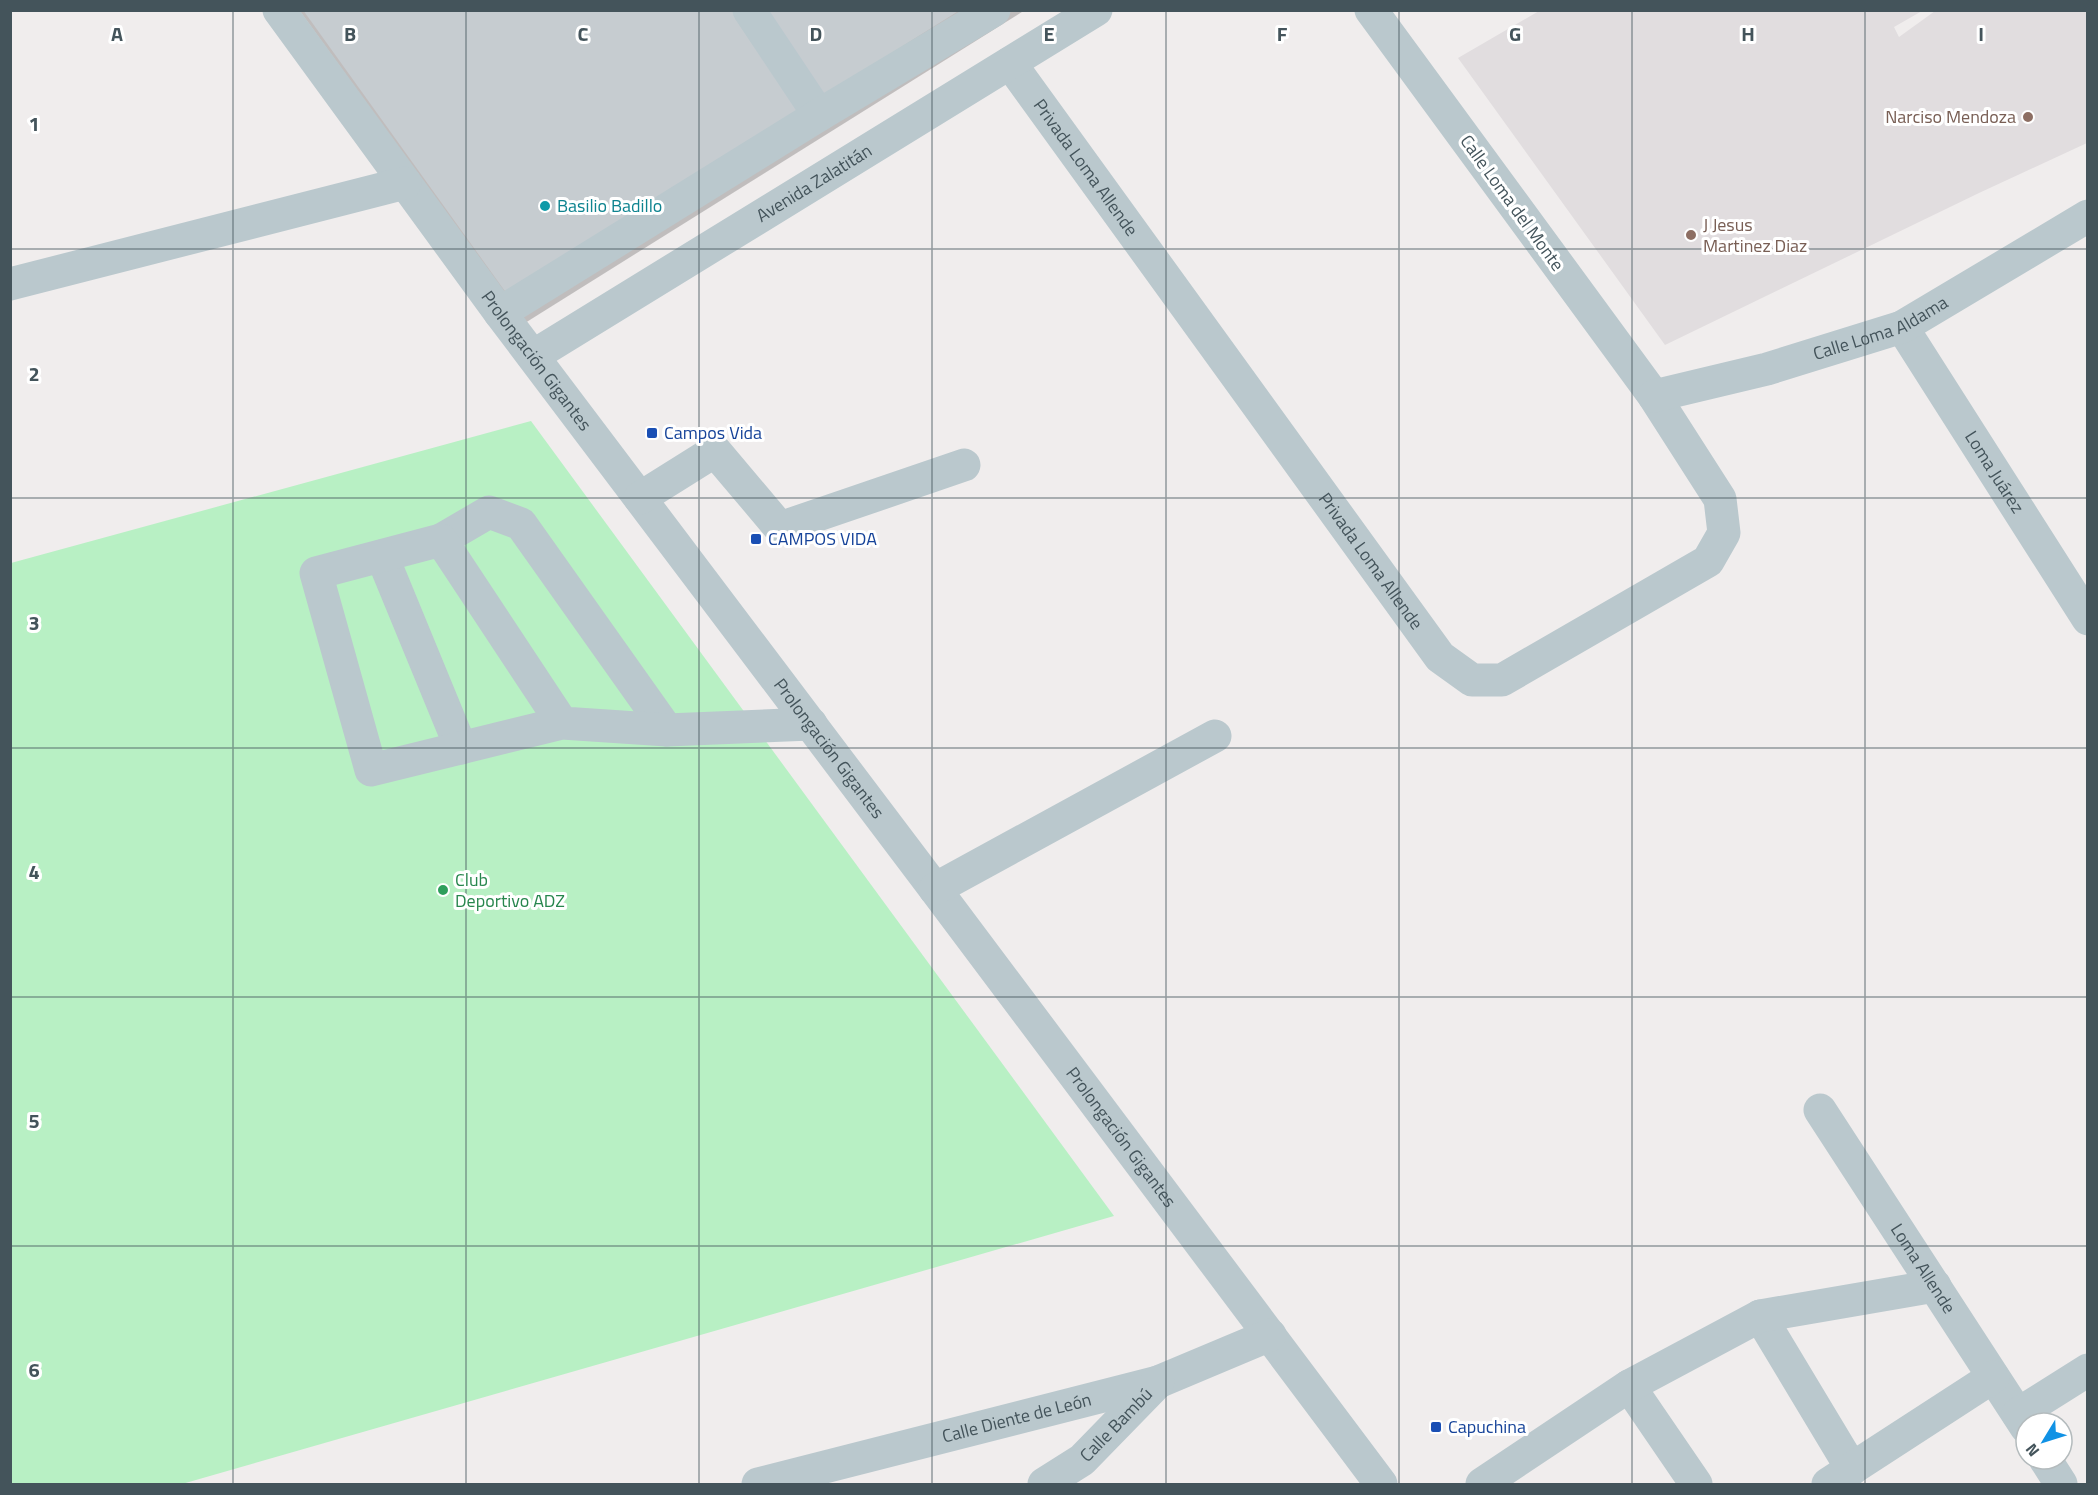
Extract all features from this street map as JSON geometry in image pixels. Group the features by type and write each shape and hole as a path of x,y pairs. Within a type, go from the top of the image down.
{"street":[{"name":"Prolongación Gigantes","path":"279,10 532,356 1381,1485"},
{"path":"749,10 819,115"},
{"path":"500,313 819,115 994,10"},
{"name":"Avenida Zalatitán","path":"532,356 1096,10"},
{"name":"Calle Loma del Monte","path":"1371,10 1654,396"},
{"name":"Privada Loma Allende","path":"1010,63 1440,657 1472,680 1502,680 1708,561 1724,533 1720,499 1654,396"},
{"path":"10,284 405,183"},
{"name":"Calle Loma Aldama","path":"1654,396 1767,369 1902,327 2088,216"},
{"name":"Loma Juárez","path":"1902,327 2088,619"},
{"path":"640,498 715,451 780,528 964,465"},
{"path":"667,730 521,524 489,512 441,540 316,573 371,770 562,723 667,730 810,724"},
{"path":"441,540 562,723"},
{"path":"382,556 461,748"},
{"path":"935,889 1215,736"},
{"name":"Loma Allende","path":"1820,1110 2015,1411"},
{"path":"1482,1485 1629,1386 1760,1316 1935,1286"},
{"path":"1760,1316 1840,1477 1993,1377"},
{"name":"Calle Diente de León","path":"758,1485 1158,1382 1270,1335"},
{"path":"2035,1411 2088,1370"},
{"name":"Calle Bambú","path":"1044,1485 1082,1460 1158,1382"},
{"path":"1629,1386 1696,1485"},
{"path":"2052,1471 2061,1485"}],"shaded area":[{"path":"1539,11 1922,11 1894,27 1899,37 1935,11 2087,11 2087,143 1665,345 1458,58"}],"green space":[{"name":"Club Deportivo ADZ","path":"531,421 1114,1216 182,1484 11,1484 11,563"}],"building":[{"name":"Basilio Badillo","path":"303,10 960,10 507,294"}],"place":[{"name":"Narciso Mendoza","path":"2028,117"},
{"name":"Basilio Badillo","path":"545,206"},
{"name":"J Jesus Martinez Diaz","path":"1691,235"},
{"name":"Campos Vida","path":"652,433"},
{"name":"CAMPOS VIDA","path":"756,539"},
{"name":"Club Deportivo ADZ","path":"443,890"},
{"name":"Capuchina","path":"1436,1427"}]}
